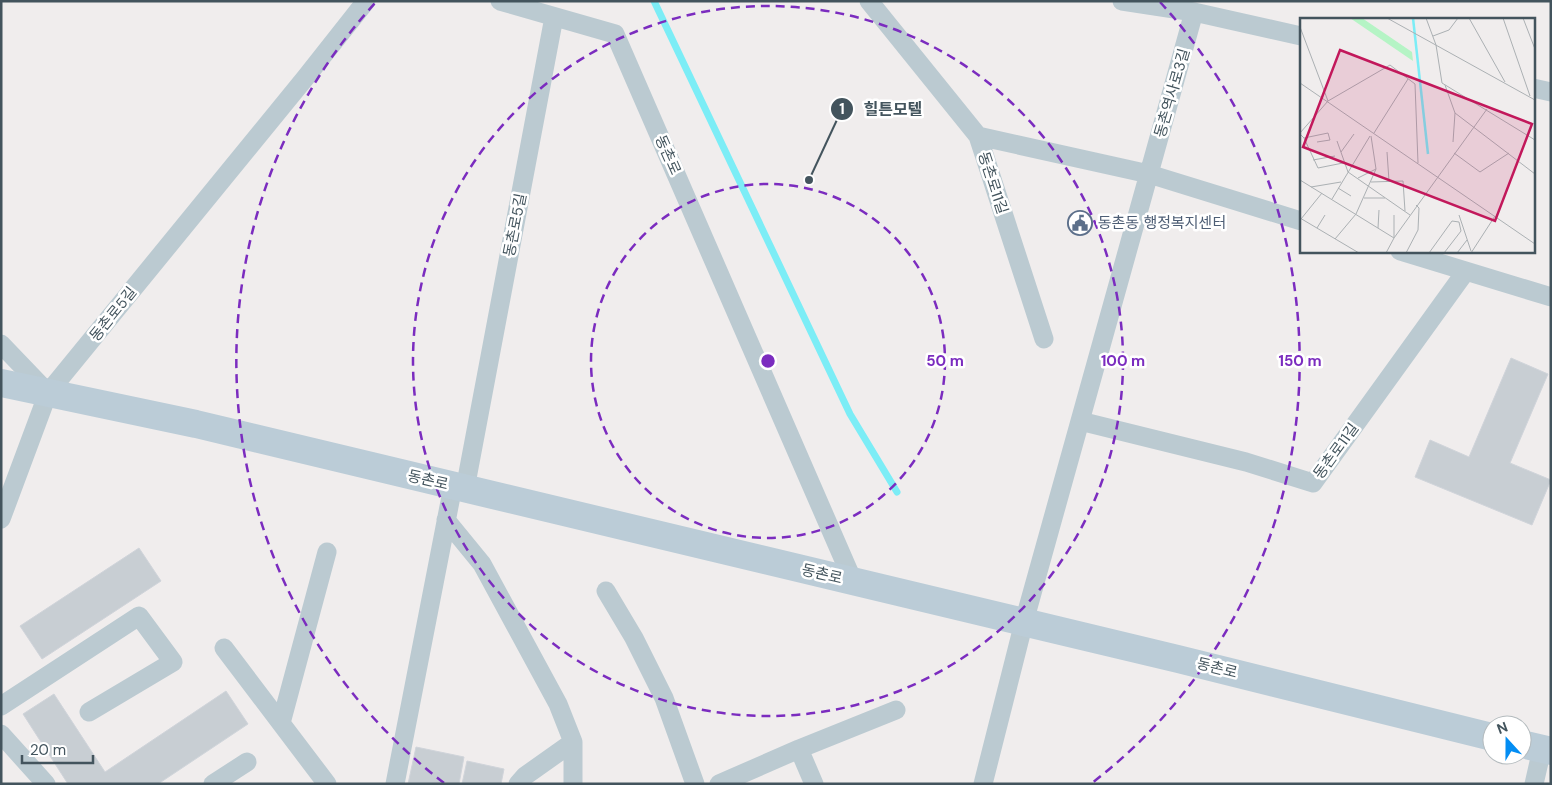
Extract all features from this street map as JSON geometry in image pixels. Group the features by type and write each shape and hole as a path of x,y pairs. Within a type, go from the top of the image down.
{"main road":[{"name":"동촌로","path":"1,383 196,424 1024,622 1482,735"}],"street":[{"name":"동촌로5길","path":"1,519 48,393 366,1"},
{"path":"500,1 554,17"},
{"path":"869,1 978,136"},
{"path":"1122,1 1194,12 1300,36"},
{"name":"동촌역사로3길","path":"1149,174 1194,12"},
{"name":"동촌로5길","path":"396,784 446,520 459,487 554,17"},
{"name":"동촌로","path":"554,17 615,34 854,581"},
{"path":"1534,88 1551,92"},
{"name":"동촌로11길","path":"978,136 1149,174 1300,221"},
{"name":"동촌로11길","path":"978,136 1044,339"},
{"path":"983,784 1024,622 1149,174"},
{"path":"1403,252 1551,297"},
{"name":"동촌로11길","path":"1080,421 1246,462 1313,484 1466,272"},
{"path":"1,344 48,393"},
{"path":"446,520 482,564 558,704 573,742 573,784"},
{"path":"282,723 327,552"},
{"path":"606,591 634,638 664,698 696,784"},
{"path":"1,706 138,616 173,662 89,712"},
{"path":"224,648 327,784"},
{"path":"719,784 896,710"},
{"path":"1,734 46,784"},
{"path":"518,784 525,776 573,742"},
{"path":"1534,784 1538,748"},
{"path":"799,750 814,784"},
{"path":"213,784 247,762"}],"building":[{"path":"1511,358 1548,374 1510,463 1551,480 1532,525 1415,477 1430,440 1469,457"},
{"path":"139,548 161,581 42,659 20,626"},
{"path":"226,691 248,724 158,784 68,784 23,714 54,694 105,772"},
{"path":"416,747 464,757 459,784 408,784"},
{"path":"467,761 504,769 501,784 462,784"}],"waterway":[{"path":"654,1 850,414 897,492"}],"place":[{"name":"힐튼모텔","path":"809,180"},
{"name":"동촌동 행정복지센터","path":"1080,223"}]}
